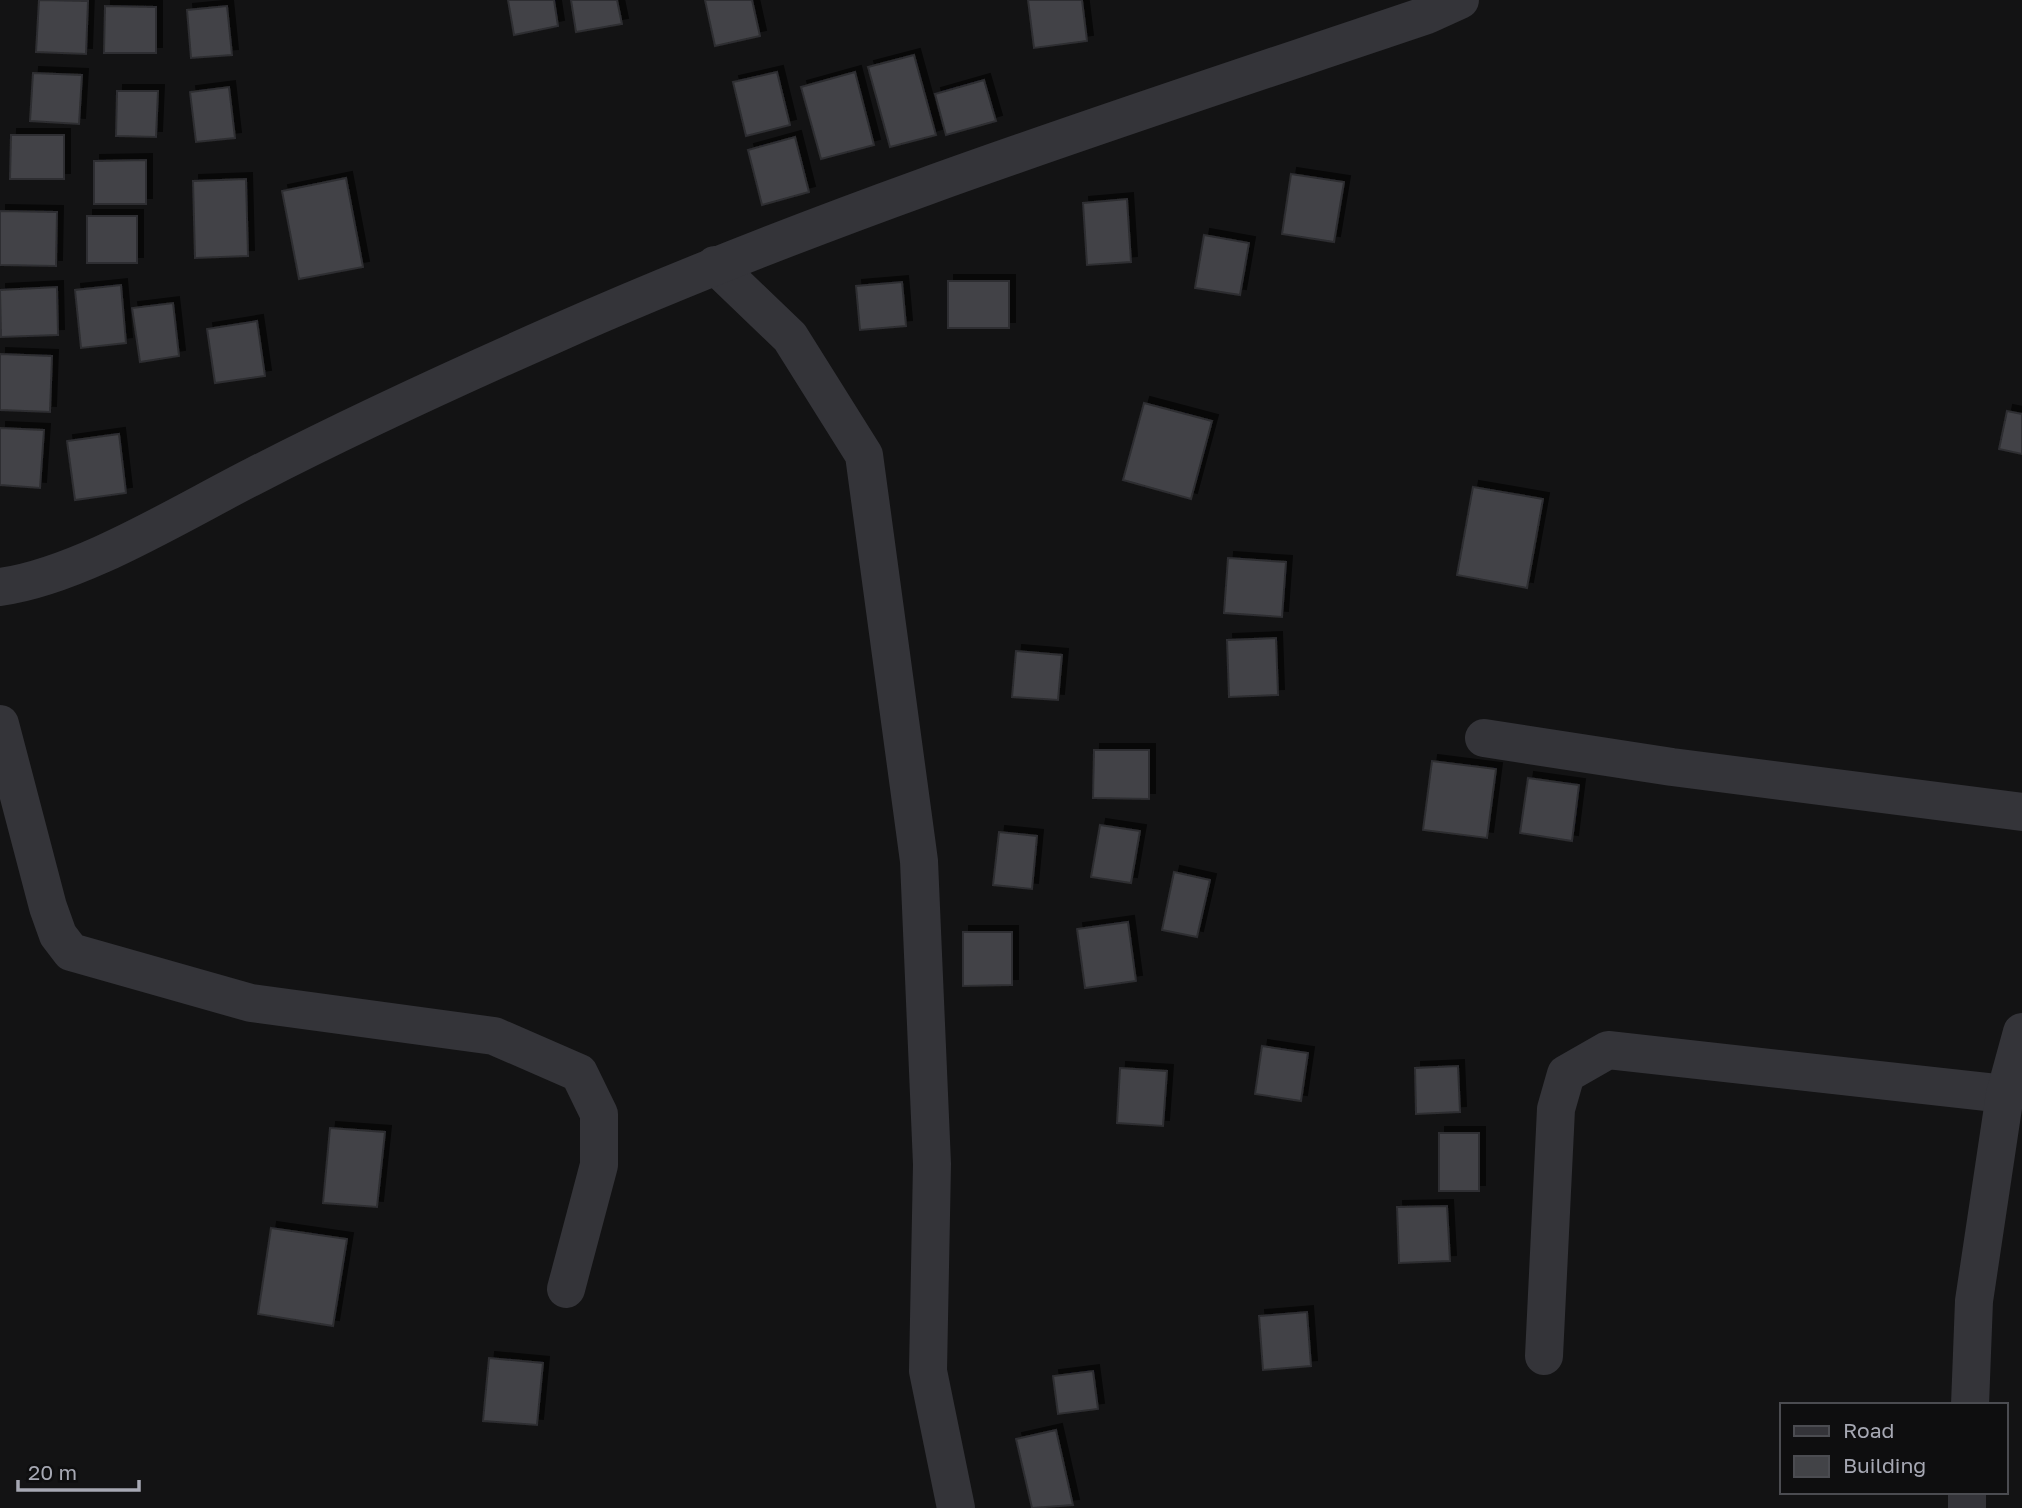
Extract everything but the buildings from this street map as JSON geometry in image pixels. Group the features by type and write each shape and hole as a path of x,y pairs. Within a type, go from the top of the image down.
{"street":[{"path":"0,587 20,584 80,564 379,412 715,265 1076,134 1427,15 1460,0"},
{"path":"715,265 790,337 864,455 919,861 932,1164 928,1371 956,1508"},
{"path":"0,724 48,907 58,935 71,952 251,1003 494,1036 579,1073 599,1114 599,1165 566,1289"},
{"path":"1484,738 1672,767 2022,812"},
{"path":"1970,1403 1974,1301 2005,1094 2022,1032"},
{"path":"1544,1356 1556,1109 1566,1074 1608,1050 2005,1094"}]}
